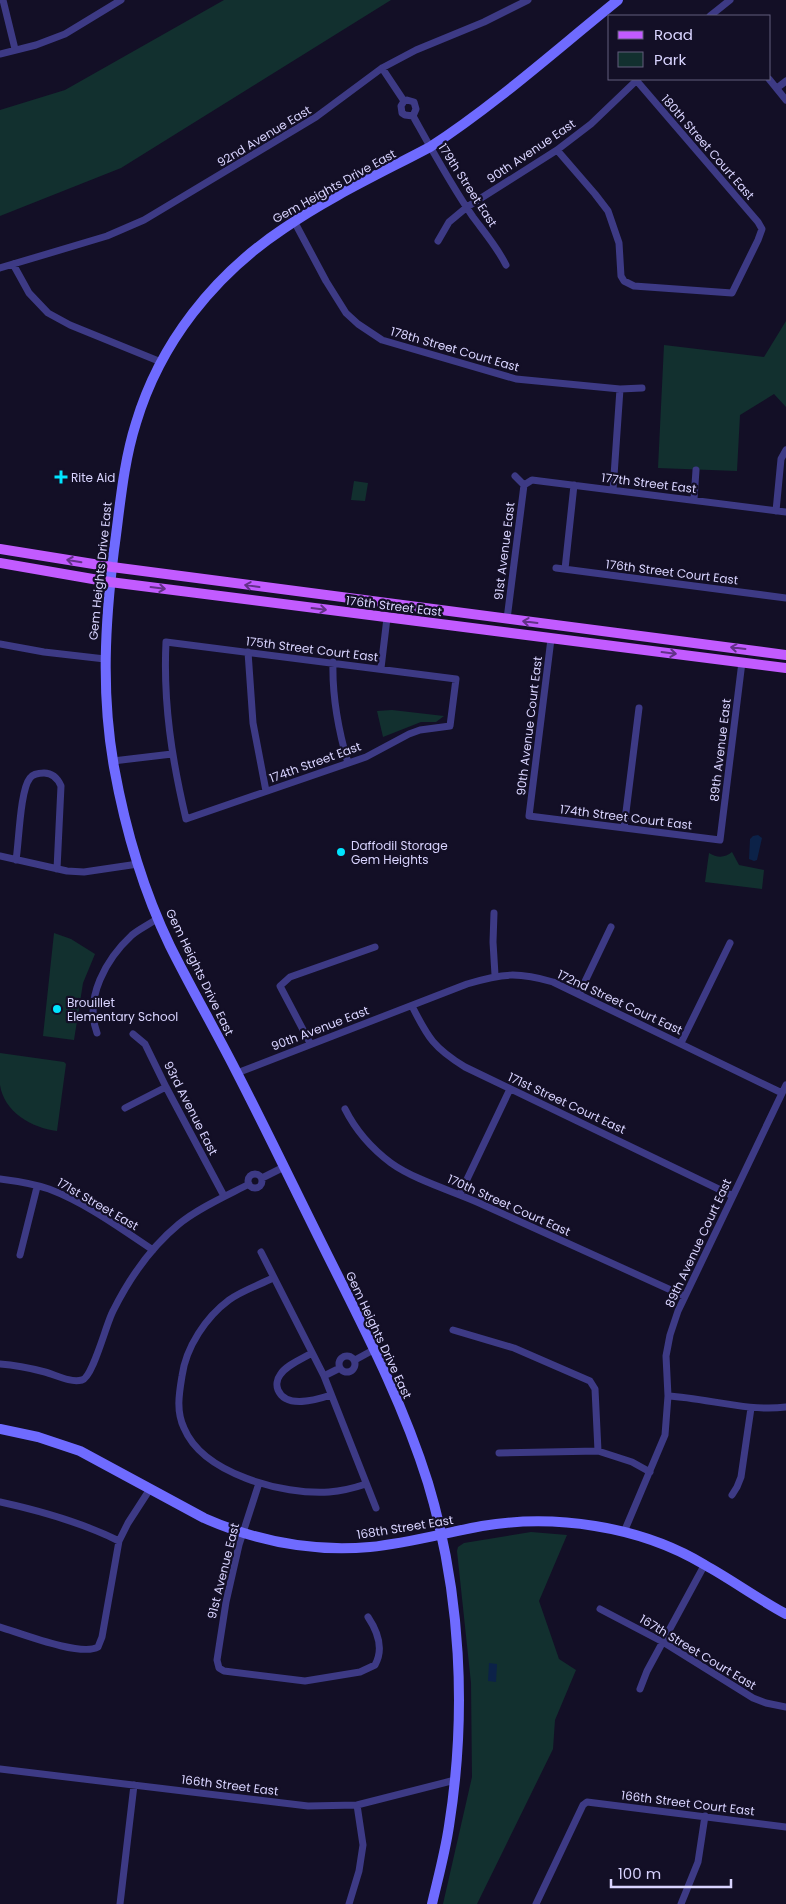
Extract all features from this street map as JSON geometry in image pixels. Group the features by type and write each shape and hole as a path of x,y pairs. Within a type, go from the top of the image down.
{"main road":[{"name":"176th Street East","path":"0,549 112,567 786,655"},
{"name":"176th Street East","path":"0,563 110,582 786,668"},
{"path":"422,622 448,620 502,626 507,619"},
{"path":"551,638 557,633 640,643 680,641"},
{"path":"744,663 786,662"}],"street":[{"path":"3,0 15,49"},
{"path":"0,54 36,45 65,34 121,0"},
{"name":"92nd Avenue East","path":"0,268 107,236 144,220 316,118 382,68 408,54 484,22 528,0"},
{"name":"Gem Heights Drive East","path":"432,1904 449,1827 459,1737 458,1652 450,1585 430,1489 375,1349 237,1073 170,945 138,864 128,831 113,761 106,704 105,639 110,582 122,484 136,422 161,362 184,324 210,291 250,253 294,221 430,147 515,84 618,0"},
{"path":"713,15 730,0"},
{"name":"179th Street East","path":"382,68 404,101"},
{"name":"90th Avenue East","path":"438,241 449,222 467,207 557,150 591,124 636,80"},
{"name":"180th Street Court East","path":"557,150 608,211 619,242 621,276 624,282 634,286 732,293 762,229 638,80"},
{"path":"770,80 786,100"},
{"path":"777,88 786,81"},
{"name":"179th Street East","path":"404,101 410,100 414,102 416,108 413,116 430,147 467,207 498,249 506,265"},
{"name":"179th Street East","path":"404,101 401,106 402,113 413,116"},
{"name":"178th Street Court East","path":"294,221 338,302 358,324 376,337 391,344 516,379 620,388 642,388"},
{"path":"14,264 29,293 48,313 70,325 161,362"},
{"path":"613,490 620,388"},
{"path":"776,511 781,459 786,450"},
{"path":"694,499 696,470"},
{"path":"515,476 524,486"},
{"name":"177th Street East","path":"524,486 532,480 786,512"},
{"path":"565,569 574,485"},
{"name":"91st Avenue East","path":"507,619 524,486"},
{"name":"176th Street Court East","path":"556,568 786,598"},
{"path":"381,668 387,618"},
{"name":"90th Avenue Court East","path":"530,816 551,638"},
{"name":"175th Street Court East","path":"172,754 165,693 166,642 456,679 450,726"},
{"path":"0,644 44,652 105,659"},
{"path":"248,652 253,723 266,791"},
{"path":"333,662 332,689 337,722 348,763"},
{"name":"89th Avenue East","path":"720,840 744,663"},
{"path":"624,828 639,708"},
{"name":"174th Street East","path":"172,754 186,819 348,763 420,730 450,726"},
{"path":"113,761 172,754"},
{"path":"16,860 23,800 28,781 35,774 47,773 58,779 61,786 56,869"},
{"name":"174th Street Court East","path":"530,816 720,840"},
{"path":"0,856 56,869 84,872 138,864"},
{"path":"494,913 495,975"},
{"path":"97,1033 92,1020 94,1005 100,981 112,956 132,934 158,918"},
{"path":"579,994 611,927"},
{"path":"681,1043 730,943"},
{"path":"310,1044 280,986 290,977 375,947"},
{"name":"172nd Street Court East","path":"412,1006 495,975 519,975 537,978 553,982 579,994 782,1093"},
{"name":"90th Avenue East","path":"237,1073 412,1006"},
{"name":"171st Street Court East","path":"412,1006 436,1047 465,1067 733,1196"},
{"name":"93rd Avenue East","path":"133,1034 145,1044 224,1196"},
{"name":"89th Avenue Court East","path":"624,1532 665,1435 668,1396 667,1345 684,1296 786,1085"},
{"path":"125,1108 166,1087"},
{"path":"460,1194 510,1089"},
{"name":"170th Street Court East","path":"345,1109 364,1140 404,1171 460,1194 684,1296"},
{"path":"0,1364 27,1368 66,1379 82,1380 87,1377 94,1366 112,1313 134,1275 153,1250 180,1223 224,1196 249,1184 249,1179 252,1175 258,1175 262,1178 284,1168"},
{"name":"171st Street East","path":"0,1179 46,1188 66,1197 153,1250"},
{"path":"20,1255 37,1187"},
{"path":"260,1252 324,1376 376,1508"},
{"path":"273,1278 231,1299 200,1330 182,1369 178,1404 184,1428 191,1442 207,1458 218,1465 259,1483 295,1490 328,1492 343,1491 366,1484"},
{"path":"453,1330 514,1348 590,1381 594,1389 598,1451"},
{"path":"355,1360 375,1349"},
{"path":"312,1353 284,1370 280,1375 277,1386 279,1392 283,1397 293,1401 307,1402 331,1395"},
{"path":"344,1356 350,1356 355,1360 356,1366 351,1371 345,1372 340,1368 339,1361 344,1356"},
{"path":"324,1376 340,1368"},
{"path":"668,1396 704,1399 750,1408 786,1407"},
{"path":"732,1495 741,1478 750,1408"},
{"name":"168th Street East","path":"0,1429 38,1437 80,1451 204,1518 263,1539 337,1548 372,1546 509,1523 545,1522 595,1526 624,1532 660,1544 705,1564 786,1614"},
{"path":"499,1453 598,1451 632,1462 650,1472"},
{"name":"91st Avenue East","path":"259,1483 236,1555 217,1650 218,1665 224,1671 305,1681 374,1668 378,1661 380,1643 375,1627 368,1618"},
{"path":"0,1627 64,1646 93,1650 98,1647 102,1636 119,1541 150,1489"},
{"path":"0,1502 73,1521 119,1541"},
{"path":"640,1689 705,1564"},
{"name":"167th Street Court East","path":"600,1609 663,1642 753,1698 786,1707"},
{"name":"166th Street East","path":"0,1769 308,1806 357,1805 395,1797 455,1780"},
{"path":"120,1904 134,1785"},
{"name":"166th Street Court East","path":"536,1904 583,1805 587,1802 786,1827"},
{"path":"349,1904 359,1872 363,1845 357,1805"},
{"path":"681,1904 698,1862 705,1816"}],"green space":[{"path":"224,0 391,0 121,168 0,216 0,110 65,90"},
{"path":"786,321 786,407 774,394 740,415 737,471 658,468 664,345 764,357"},
{"path":"354,481 368,483 365,501 351,500"},
{"path":"392,710 444,716 436,722 421,722 383,737 377,711"},
{"path":"732,852 739,865 764,870 762,889 705,882 709,853 721,857"},
{"path":"54,933 71,939 95,954 83,983 74,1040 43,1036"},
{"path":"0,1053 64,1062 66,1064 57,1131 29,1122 13,1111 7,1103 0,1085"},
{"path":"531,1532 567,1535 539,1601 559,1659 576,1670 555,1720 553,1749 477,1904 443,1904 472,1777 471,1683 457,1551 458,1547 464,1543"}],"water":[{"path":"758,835 762,838 757,860 754,861 749,859 750,839"},
{"path":"489,1663 497,1664 496,1682 488,1681"}],"place":[{"name":"Rite Aid","path":"61,477"},
{"name":"Daffodil Storage Gem Heights","path":"341,852"},
{"name":"Brouillet Elementary School","path":"57,1009"}]}
